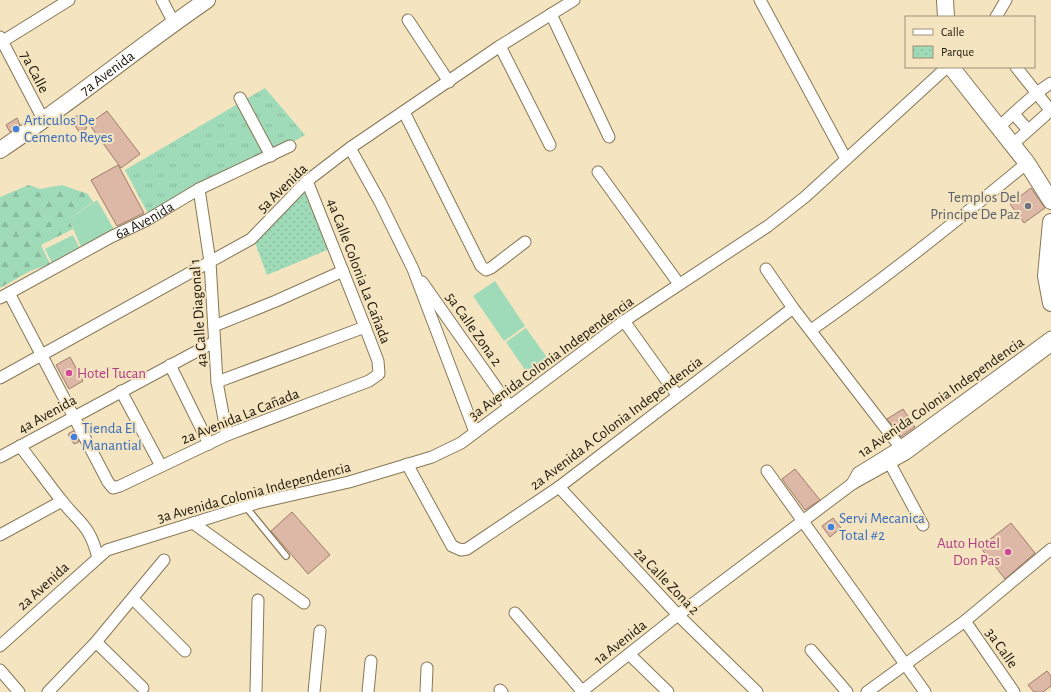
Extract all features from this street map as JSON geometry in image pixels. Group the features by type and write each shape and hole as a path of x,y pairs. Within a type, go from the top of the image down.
{"street":[{"path":"1,39 69,0"},
{"path":"162,0 174,23 207,0"},
{"name":"5a Avenida","path":"0,378 251,239 307,181 350,148 500,46 574,0"},
{"path":"760,0 846,160"},
{"path":"945,0 946,16"},
{"path":"997,16 1006,0"},
{"path":"551,14 609,137"},
{"path":"408,20 449,82"},
{"name":"7a Avenida","path":"0,150 44,121 174,23"},
{"name":"7a Calle","path":"1,39 44,121"},
{"path":"500,46 550,145"},
{"name":"3a Avenida Colonia Independencia","path":"108,550 246,507 349,482 449,450 510,407 624,321 768,226 805,197 946,68"},
{"path":"952,68 1027,164 1051,201"},
{"path":"1012,145 1051,110 1017,68"},
{"path":"998,128 1036,92 1051,83"},
{"path":"240,98 271,156"},
{"path":"404,112 481,266 486,270 491,268 525,242"},
{"path":"1014,114 1028,130"},
{"name":"6a Avenida","path":"4,295 111,237 147,220 199,190 290,146"},
{"path":"350,148 387,215 413,269 475,432"},
{"path":"811,330 858,297 950,227 1027,164"},
{"path":"598,172 679,284"},
{"name":"4a Calle Colonia La Cañada","path":"307,181 378,361 379,374"},
{"name":"4a Calle Diagonal 1","path":"199,190 210,262 217,382 227,435"},
{"path":"1051,222 1046,276 1051,303"},
{"name":"5a Calle Zona 2","path":"413,269 510,407"},
{"path":"766,269 793,308 903,450"},
{"path":"214,326 276,301 343,270"},
{"path":"4,295 43,355 74,416"},
{"name":"2a Avenida A Colonia Independencia","path":"407,464 452,546 461,550 467,549 559,487 677,395 793,308"},
{"path":"624,321 677,395"},
{"path":"217,382 365,327"},
{"name":"1a Avenida Colonia Independencia","path":"903,450 1051,337"},
{"name":"4a Avenida","path":"0,457 170,364 214,342"},
{"name":"1a Avenida Colonia Independencia","path":"678,615 852,484 1051,346"},
{"path":"170,364 208,444"},
{"name":"2a Avenida La Cañada","path":"74,416 108,482 113,488 227,435 369,381 379,374"},
{"path":"121,391 161,466"},
{"path":"20,446 62,501 88,530 94,542 98,558"},
{"path":"887,460 922,525"},
{"path":"767,471 925,692"},
{"name":"2a Calle Zona 2","path":"559,487 678,615 757,692"},
{"path":"0,535 62,501"},
{"path":"193,523 304,603"},
{"name":"2a Avenida","path":"0,646 108,550"},
{"path":"867,692 966,621 1051,550"},
{"path":"48,692 96,642 164,560"},
{"path":"133,599 185,651"},
{"path":"256,692 258,600"},
{"path":"515,613 581,692"},
{"name":"1a Avenida","path":"581,692 678,615"},
{"name":"3a Calle","path":"966,621 1014,692"},
{"path":"314,692 320,631"},
{"path":"96,642 143,688"},
{"path":"811,650 847,692"},
{"path":"629,654 668,692"},
{"path":"368,692 370,661"},
{"path":"426,692 427,668"},
{"path":"0,670 19,692"}],"lane":[{"path":"246,507 286,556"}],"green space":[{"path":"265,88 305,135 152,221 125,170"},
{"path":"306,183 332,248 267,275 254,240"},
{"path":"29,185 40,189 62,185 88,194 93,202 69,219 73,229 41,245 50,264 30,271 0,288 0,197"},
{"path":"97,200 119,238 85,256 69,219"},
{"path":"73,235 81,251 53,265 45,249"},
{"path":"495,281 525,326 504,341 473,296"},
{"path":"526,328 551,363 530,377 506,342"}],"building":[{"path":"107,111 140,154 121,168 89,124"},
{"path":"78,115 87,128 80,133 71,120"},
{"path":"17,118 20,125 10,132 6,125"},
{"path":"118,165 144,213 117,226 91,180"},
{"name":"Templos Del Principe De Paz","path":"1031,188 1045,208 1024,223 1010,204"},
{"name":"Hotel Tucan","path":"70,357 83,381 69,389 56,365"},
{"path":"903,409 915,427 901,437 887,419"},
{"name":"Tienda El Manantial","path":"73,431 79,442 74,444 68,434"},
{"path":"795,469 820,500 805,510 782,479"},
{"path":"292,512 330,555 308,574 271,531"},
{"name":"Servi Mecanica Total #2","path":"833,518 841,528 830,537 822,526"},
{"name":"Auto Hotel Don Pas","path":"1011,523 1035,553 1005,579 980,547"},
{"path":"1047,671 1051,676 1051,686 1043,692 1034,692 1028,685"}],"place":[{"name":"Articulos De Cemento Reyes","path":"16,129"},
{"name":"Templos Del Principe De Paz","path":"1028,206"},
{"name":"Hotel Tucan","path":"69,373"},
{"name":"Tienda El Manantial","path":"74,437"},
{"name":"Servi Mecanica Total #2","path":"831,527"},
{"name":"Auto Hotel Don Pas","path":"1008,552"}]}
